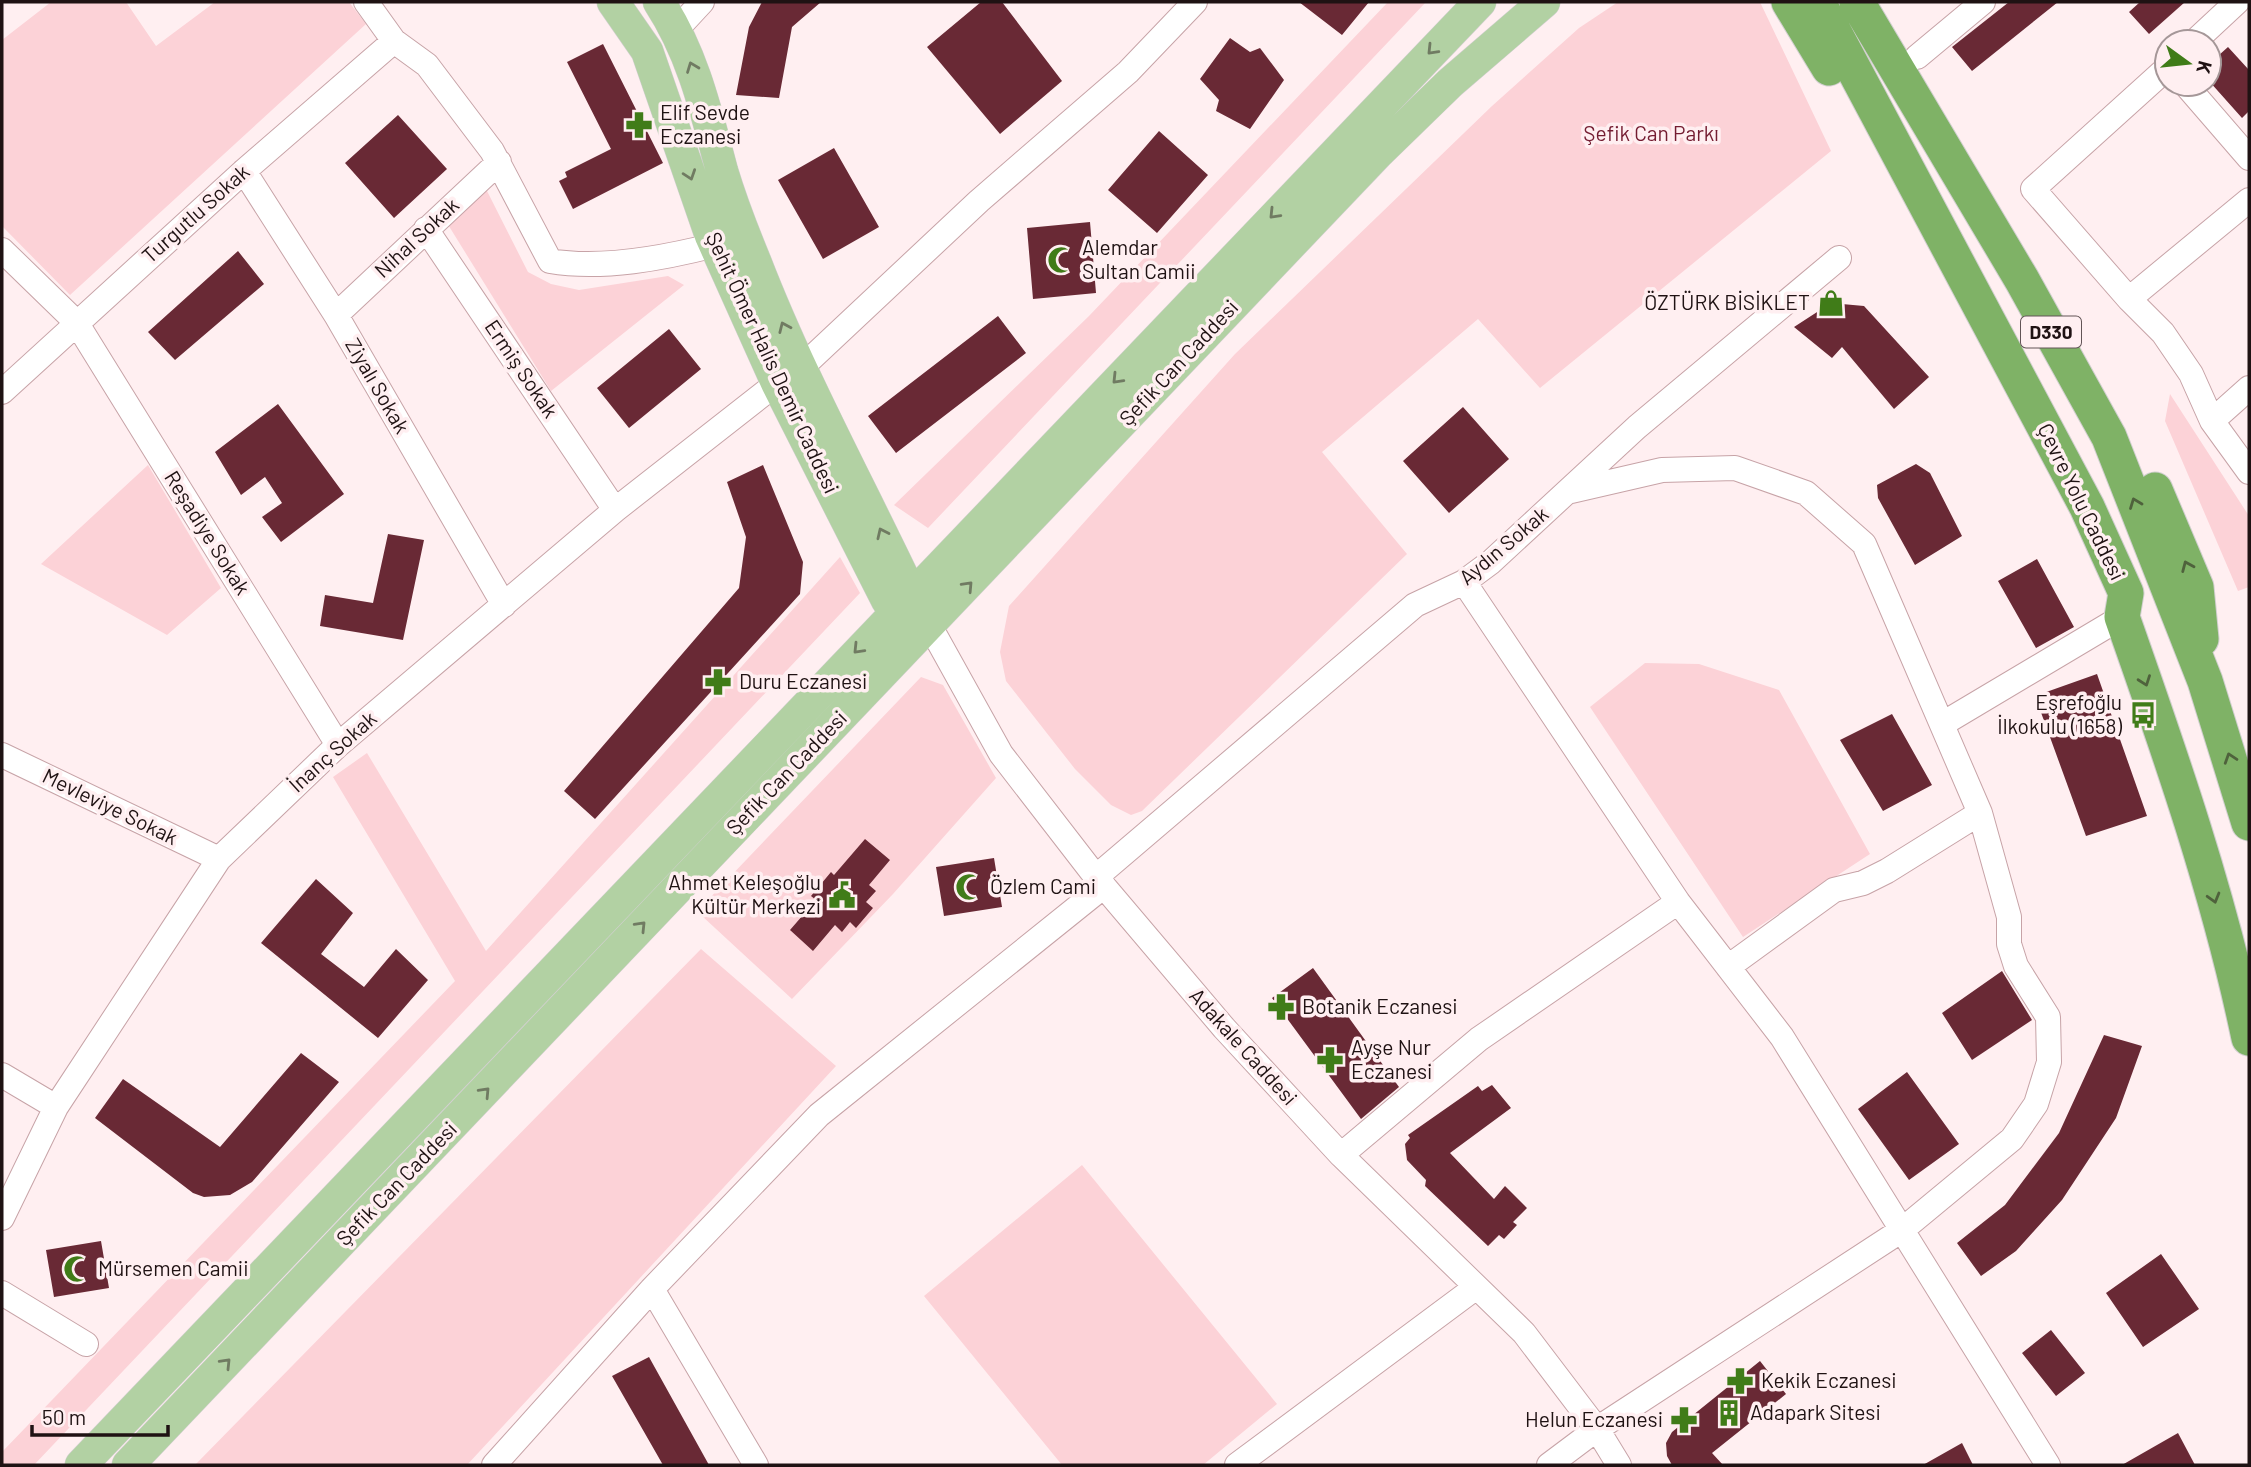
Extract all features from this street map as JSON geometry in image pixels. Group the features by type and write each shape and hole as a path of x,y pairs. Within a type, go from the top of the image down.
{"highway":[{"name":"Çevre Yolu Caddesi","path":"1857,2 2022,280 2109,437 2205,681 2249,823"},
{"path":"1870,2 2014,247 2130,429 2196,587 2205,681"},
{"path":"1796,3 1993,351 2070,506 2109,599 2122,617 2184,793 2235,970 2249,1038"}],"main road":[{"name":"Şehit Ömer Halis Demir Caddesi","path":"613,2 647,51 715,245 789,375 902,603 922,633"},
{"name":"Şehit Ömer Halis Demir Caddesi","path":"659,2 677,29 699,84 723,174 755,262 789,375"},
{"name":"Şefik Can Caddesi","path":"81,1465 902,603 1480,2"},
{"name":"Şefik Can Caddesi","path":"128,1465 1377,154 1450,83 1544,2"}],"street":[{"path":"366,2 394,41 427,65 499,162 550,261 573,265 615,262 715,245"},
{"path":"677,29 702,2"},
{"name":"İnanç Sokak","path":"2,1218 56,1107 219,859 338,744 615,510 789,375 979,201 1128,72 1195,2"},
{"path":"1917,57 1983,2"},
{"path":"2209,28 2237,2"},
{"name":"Turgutlu Sokak","path":"2,392 244,171 394,41"},
{"path":"2153,81 2033,189 2170,343 2191,374 2212,421 2249,472"},
{"path":"2197,98 2249,158"},
{"name":"Nihal Sokak","path":"336,315 499,162"},
{"name":"Ziyalı Sokak","path":"244,171 336,315 504,605"},
{"path":"2129,299 2249,200"},
{"name":"Ermiş Sokak","path":"426,229 615,510"},
{"name":"Reşadiye Sokak","path":"2,250 76,322 338,744"},
{"name":"Aydın Sokak","path":"494,1465 652,1289 819,1115 1100,881 1415,605 1464,582 1637,427 1839,258"},
{"path":"2212,421 2249,388"},
{"path":"1549,1465 1597,1429 1902,1230 2012,1139 2036,1104 2049,1062 2048,1017 2016,966 2009,944 2009,917 1980,813 1944,723 1864,544 1806,493 1735,468 1661,470 1567,492"},
{"path":"1464,582 1678,902 1782,1037 2048,1465"},
{"path":"1944,723 2122,617"},
{"name":"Adakale Caddesi","path":"922,633 1001,754 1100,881 1224,1028 1341,1155 1524,1333 1597,1429 1619,1465"},
{"name":"Mevleviye Sokak","path":"2,755 219,859"},
{"path":"1728,967 1834,890 1863,883 1887,871 1980,813"},
{"path":"1341,1155 1479,1040 1678,902"},
{"path":"2,1075 56,1107"},
{"path":"1237,1465 1475,1288"},
{"path":"652,1289 756,1465"},
{"path":"2,1293 86,1344"}],"green space":[{"path":"51,2 126,2 156,46 215,2 349,2 366,24 70,295 2,226 2,40"},
{"path":"1388,2 1426,2 928,528 894,505 1089,316"},
{"name":"Şefik Can Parkı","path":"1618,2 1760,2 1831,151 1540,388 1478,319 1322,452 1407,554 1142,811 1131,815 1111,805 1075,769 1006,681 1000,652 1009,606 1235,354 1492,106 1579,28"},
{"path":"486,189 528,272 551,284 579,290 668,276 684,285 551,391 447,223"},
{"path":"2170,394 2249,516 2249,587 2238,591 2165,421"},
{"path":"148,465 221,588 167,635 41,564"},
{"path":"840,557 860,593 34,1465 2,1465 2,1452 455,981 333,777 367,753 486,951"},
{"path":"1645,663 1699,664 1779,690 1870,854 1743,937 1590,707"},
{"path":"921,677 943,685 996,778 893,894 792,999 702,916 704,904"},
{"path":"701,949 836,1066 467,1465 195,1465"},
{"path":"1082,1165 1277,1404 1203,1465 1062,1465 924,1296"}],"building":[{"path":"762,2 821,2 792,27 779,98 736,95 749,27"},
{"path":"981,2 1002,2 1062,81 1000,134 927,47"},
{"path":"1299,2 1369,2 1342,35"},
{"path":"2009,2 2058,2 1972,71 1952,47"},
{"path":"2140,2 2185,2 2149,34 2129,12"},
{"path":"1230,38 1250,52 1260,48 1284,80 1250,129 1216,111 1219,100 1200,79"},
{"path":"603,44 663,163 573,209 559,181 567,177 565,172 611,149 567,62"},
{"path":"2228,47 2249,70 2249,111 2242,118 2223,97 2223,51"},
{"path":"398,115 447,169 394,218 345,163"},
{"path":"1159,131 1208,175 1157,233 1108,190"},
{"path":"834,148 879,227 823,259 778,180"},
{"name":"Alemdar Sultan Camii","path":"1090,222 1096,293 1033,299 1027,228"},
{"path":"238,251 264,284 175,360 148,332"},
{"path":"1831,303 1864,306 1929,377 1894,409 1842,347 1832,358 1794,327"},
{"path":"998,316 1026,353 896,453 868,416"},
{"path":"669,329 701,369 629,428 597,388"},
{"path":"278,404 344,494 281,542 262,517 282,503 265,477 241,495 215,452"},
{"path":"1463,407 1509,459 1449,513 1403,461"},
{"path":"1916,464 1930,473 1962,536 1915,565 1878,498 1877,485"},
{"path":"763,465 803,562 800,594 595,819 564,791 739,588 746,537 727,482"},
{"path":"388,534 424,540 403,640 320,626 325,595 373,603"},
{"path":"2037,559 2074,627 2036,648 1998,581"},
{"path":"2097,674 2147,816 2086,836 2035,696"},
{"path":"1892,714 1932,785 1883,811 1840,740"},
{"path":"865,839 890,860 869,885 876,891 866,902 873,908 856,928 850,922 842,932 835,925 813,951 790,930 816,900 811,896 831,872 834,875"},
{"name":"Özlem Cami","path":"994,858 1002,907 944,916 936,867"},
{"path":"316,879 353,913 321,954 364,987 396,949 428,980 378,1038 261,943"},
{"path":"1313,968 1399,1087 1361,1119 1272,998"},
{"path":"2002,971 2032,1020 1972,1060 1942,1013"},
{"path":"2104,1035 2142,1046 2116,1118 2062,1200 2016,1251 1981,1276 1957,1243 2005,1205 2059,1133"},
{"path":"301,1053 339,1082 252,1182 230,1195 204,1197 193,1193 95,1118 123,1079 220,1147"},
{"path":"1907,1072 1959,1144 1909,1180 1858,1109"},
{"path":"1492,1085 1511,1108 1450,1153 1494,1199 1505,1186 1527,1208 1513,1222 1517,1225 1504,1239 1499,1235 1488,1246 1425,1186 1426,1180 1407,1160 1405,1144 1410,1138 1408,1135 1478,1086 1482,1091"},
{"name":"Mürsemen Camii","path":"101,1241 109,1288 54,1297 46,1250"},
{"path":"2161,1254 2199,1309 2143,1347 2106,1293"},
{"path":"2051,1330 2085,1373 2056,1396 2022,1353"},
{"path":"649,1357 709,1465 663,1465 612,1376"},
{"name":"Adapark Sitesi","path":"1760,1361 1786,1394 1712,1453 1723,1465 1672,1465 1667,1456 1666,1443 1672,1432"},
{"path":"2178,1433 2195,1465 2122,1465"},
{"path":"1962,1443 1973,1465 1923,1465"}],"place":[{"name":"Elif Sevde Eczanesi","path":"639,125"},
{"name":"Alemdar Sultan Camii","path":"1061,260"},
{"name":"ÖZTÜRK BİSİKLET","path":"1831,303"},
{"name":"Duru Eczanesi","path":"718,682"},
{"name":"Eşrefoğlu İlkokulu (1658)","path":"2143,715"},
{"name":"Özlem Cami","path":"969,887"},
{"name":"Ahmet Keleşoğlu Kültür Merkezi","path":"842,895"},
{"name":"Botanik Eczanesi","path":"1281,1007"},
{"name":"Ayşe Nur Eczanesi","path":"1330,1060"},
{"name":"Mürsemen Camii","path":"77,1269"},
{"name":"Kekik Eczanesi","path":"1740,1381"},
{"name":"Adapark Sitesi","path":"1729,1413"},
{"name":"Helun Eczanesi","path":"1684,1420"}]}
